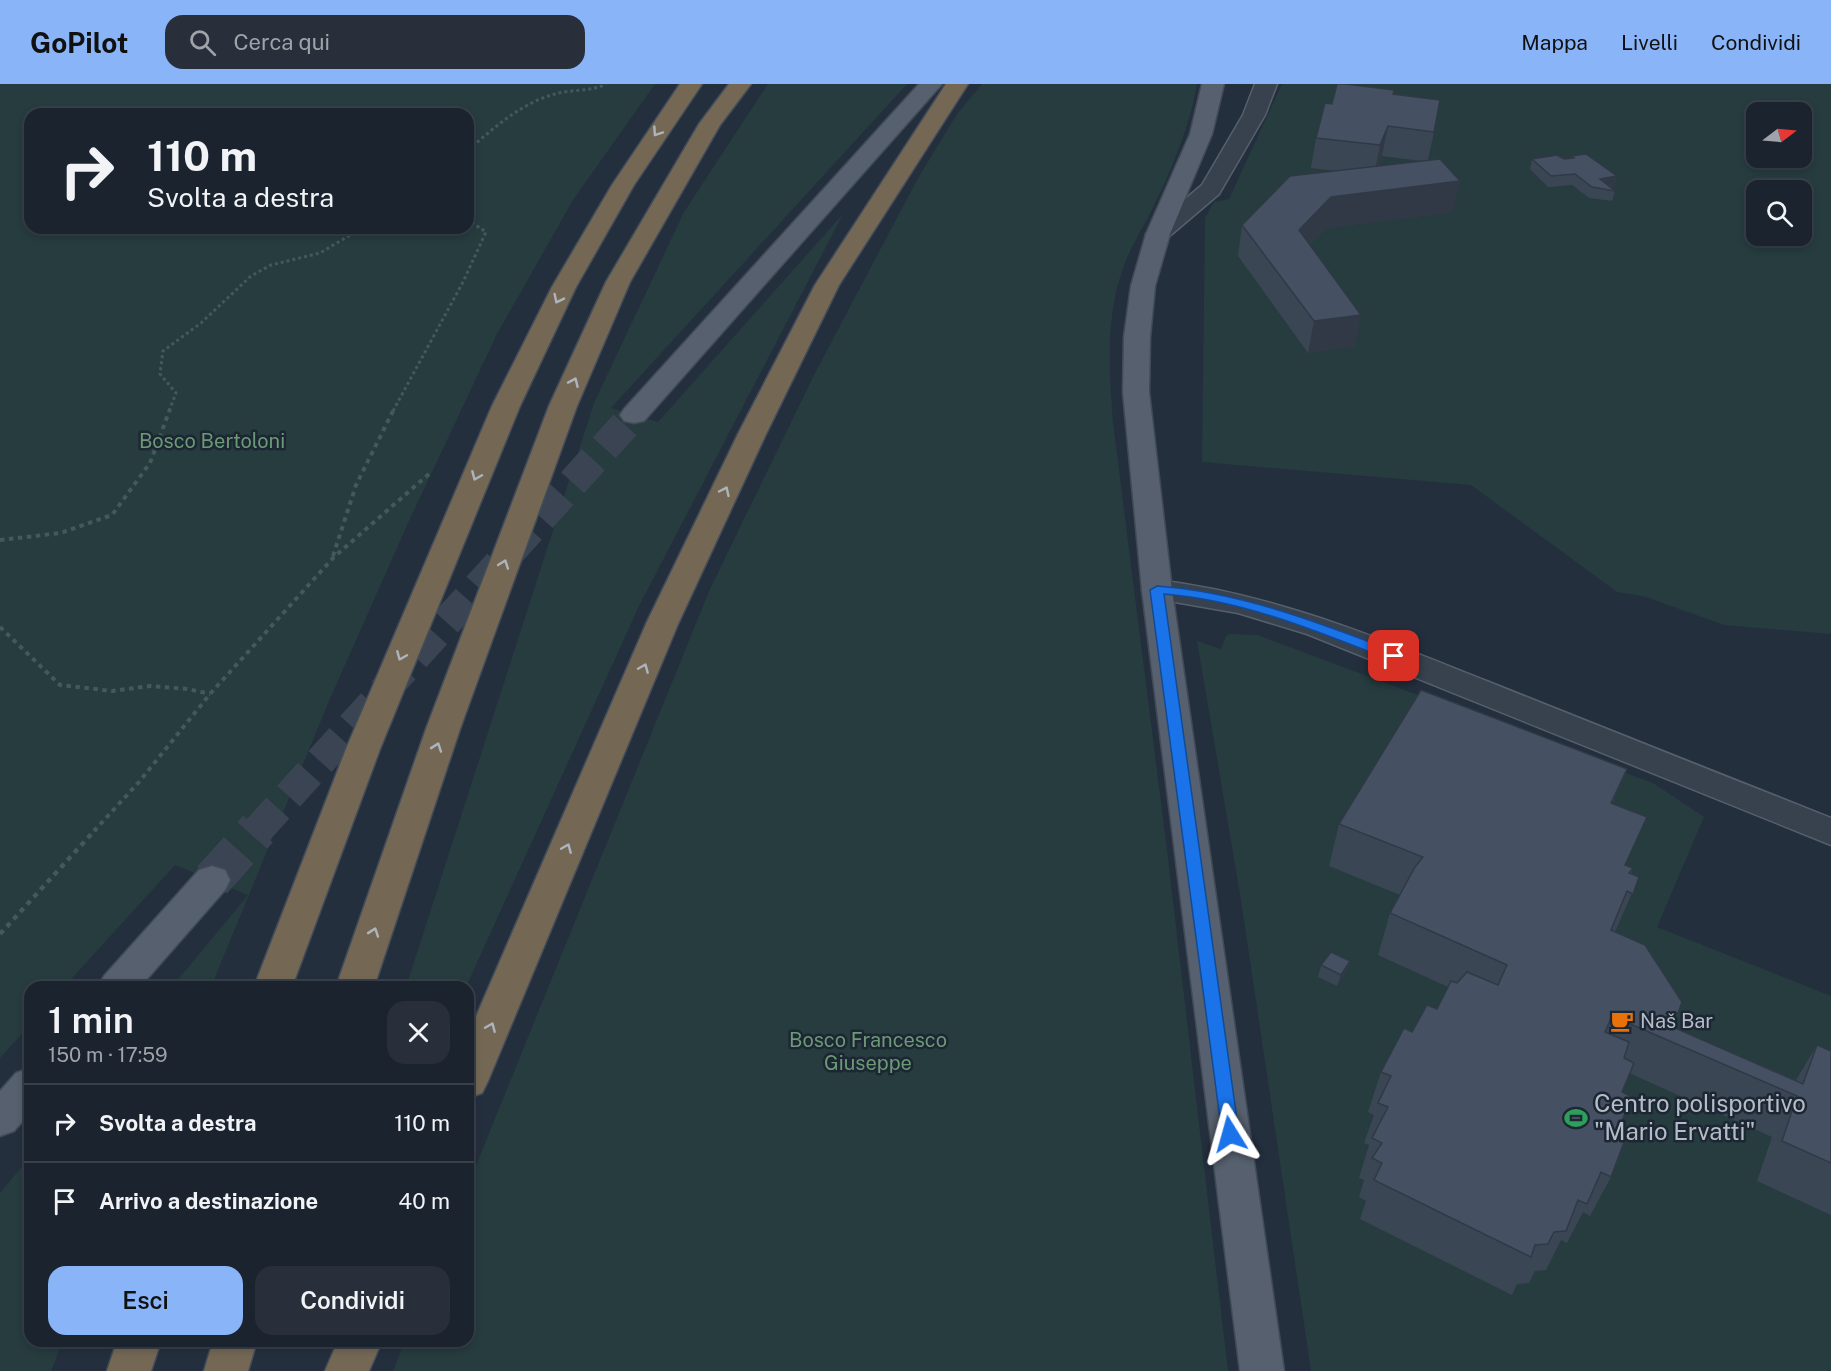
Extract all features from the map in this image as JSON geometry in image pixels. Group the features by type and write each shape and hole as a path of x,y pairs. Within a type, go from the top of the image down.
{"highway":[{"path":"275,981 363,749 506,406 570,277 623,185 691,84"},
{"path":"357,981 443,729 563,406 618,282 710,124 740,84"},
{"path":"474,1067 663,624 752,434 827,285 957,84"},
{"path":"129,1371 137,1347"},
{"path":"226,1371 233,1347"},
{"path":"347,1371 357,1347"}],"main road":[{"path":"634,415 931,84"},
{"path":"1213,84 1200,134 1158,234 1143,286 1137,337 1136,392 1157,590 1262,1371"},
{"path":"122,981 212,880"},
{"path":"0,1119 24,1092"}],"street":[{"path":"1158,234 1210,189 1254,115 1266,84"},
{"path":"1157,590 1191,592 1234,601 1324,629 1831,832"}],"path":[{"path":"474,145 501,120 539,101 555,94 606,84"},
{"path":"333,558 356,485 401,396 464,282 486,232 474,224"},
{"path":"0,540 61,533 112,515 150,463 176,393 160,374 163,351 201,323 251,276 271,265 320,253 352,234"},
{"path":"0,934 139,782 210,694 333,558 430,473"},
{"path":"0,627 60,685 112,691 150,686 188,689 210,694"}],"green space":[{"name":"Bosco Bertoloni","path":"0,84 655,84 573,200 497,334 408,523 329,701 213,981 177,981 248,895 175,865 69,981 24,981 24,1032 0,1058"},
{"path":"768,84 907,84 611,408 658,422 843,214 639,606 469,981 408,981 594,403 684,212"},
{"name":"Bosco Francesco Giuseppe","path":"982,84 1197,84 1190,116 1173,164 1128,256 1119,282 1111,322 1110,383 1228,1371 393,1371 403,1347 474,1347 474,1170 710,589 814,375 918,178 957,114"},
{"path":"1282,84 1831,84 1831,634 1724,625 1643,596 1617,592 1471,485 1202,462 1205,218 1214,202 1229,199"},
{"name":"Centro polisportivo \"Mario Ervatti\"","path":"1230,634 1257,635 1653,783 1704,817 1657,927 1831,996 1831,1371 1311,1371 1241,900 1197,641 1221,649 1226,636"},
{"path":"24,1164 24,1347 61,1347 51,1371 0,1371 0,1193"}],"building":[{"path":"1337,84 1394,90 1393,94 1440,100 1434,132 1388,126 1380,145 1316,138 1325,103 1332,104"},
{"path":"1586,154 1617,176 1600,179 1615,191 1592,187 1575,174 1551,176 1532,159 1557,155 1564,159"},
{"path":"1440,159 1460,181 1331,197 1299,230 1361,315 1314,321 1242,225 1290,176"},
{"path":"1421,690 1627,769 1611,803 1647,817 1625,865 1633,868 1629,873 1639,877 1633,894 1627,891 1611,930 1645,945 1682,1002 1673,1027 1803,1084 1817,1045 1831,1051 1831,1163 1782,1141 1797,1096 1612,1016 1605,1032 1629,1042 1624,1058 1634,1063 1622,1092 1632,1097 1620,1125 1629,1129 1611,1177 1601,1172 1587,1204 1578,1200 1566,1231 1554,1232 1548,1244 1535,1245 1531,1257 1374,1180 1382,1163 1372,1158 1382,1143 1372,1138 1388,1107 1378,1103 1391,1076 1381,1072 1404,1028 1412,1032 1427,1005 1437,1009 1451,981 1457,983 1467,972 1498,985 1507,965 1390,913 1415,867 1423,857 1339,824"},
{"path":"1331,952 1350,961 1341,975 1321,965"}],"tunnel":[{"path":"257,831 634,415"},
{"path":"212,880 258,829"}],"place":[{"name":"Naš Bar","path":"1622,1021"},
{"name":"Centro polisportivo \"Mario Ervatti\"","path":"1576,1118"}],"route":[{"path":"1230,1134 1157,590 1191,592 1234,601 1324,629 1394,656"}]}
